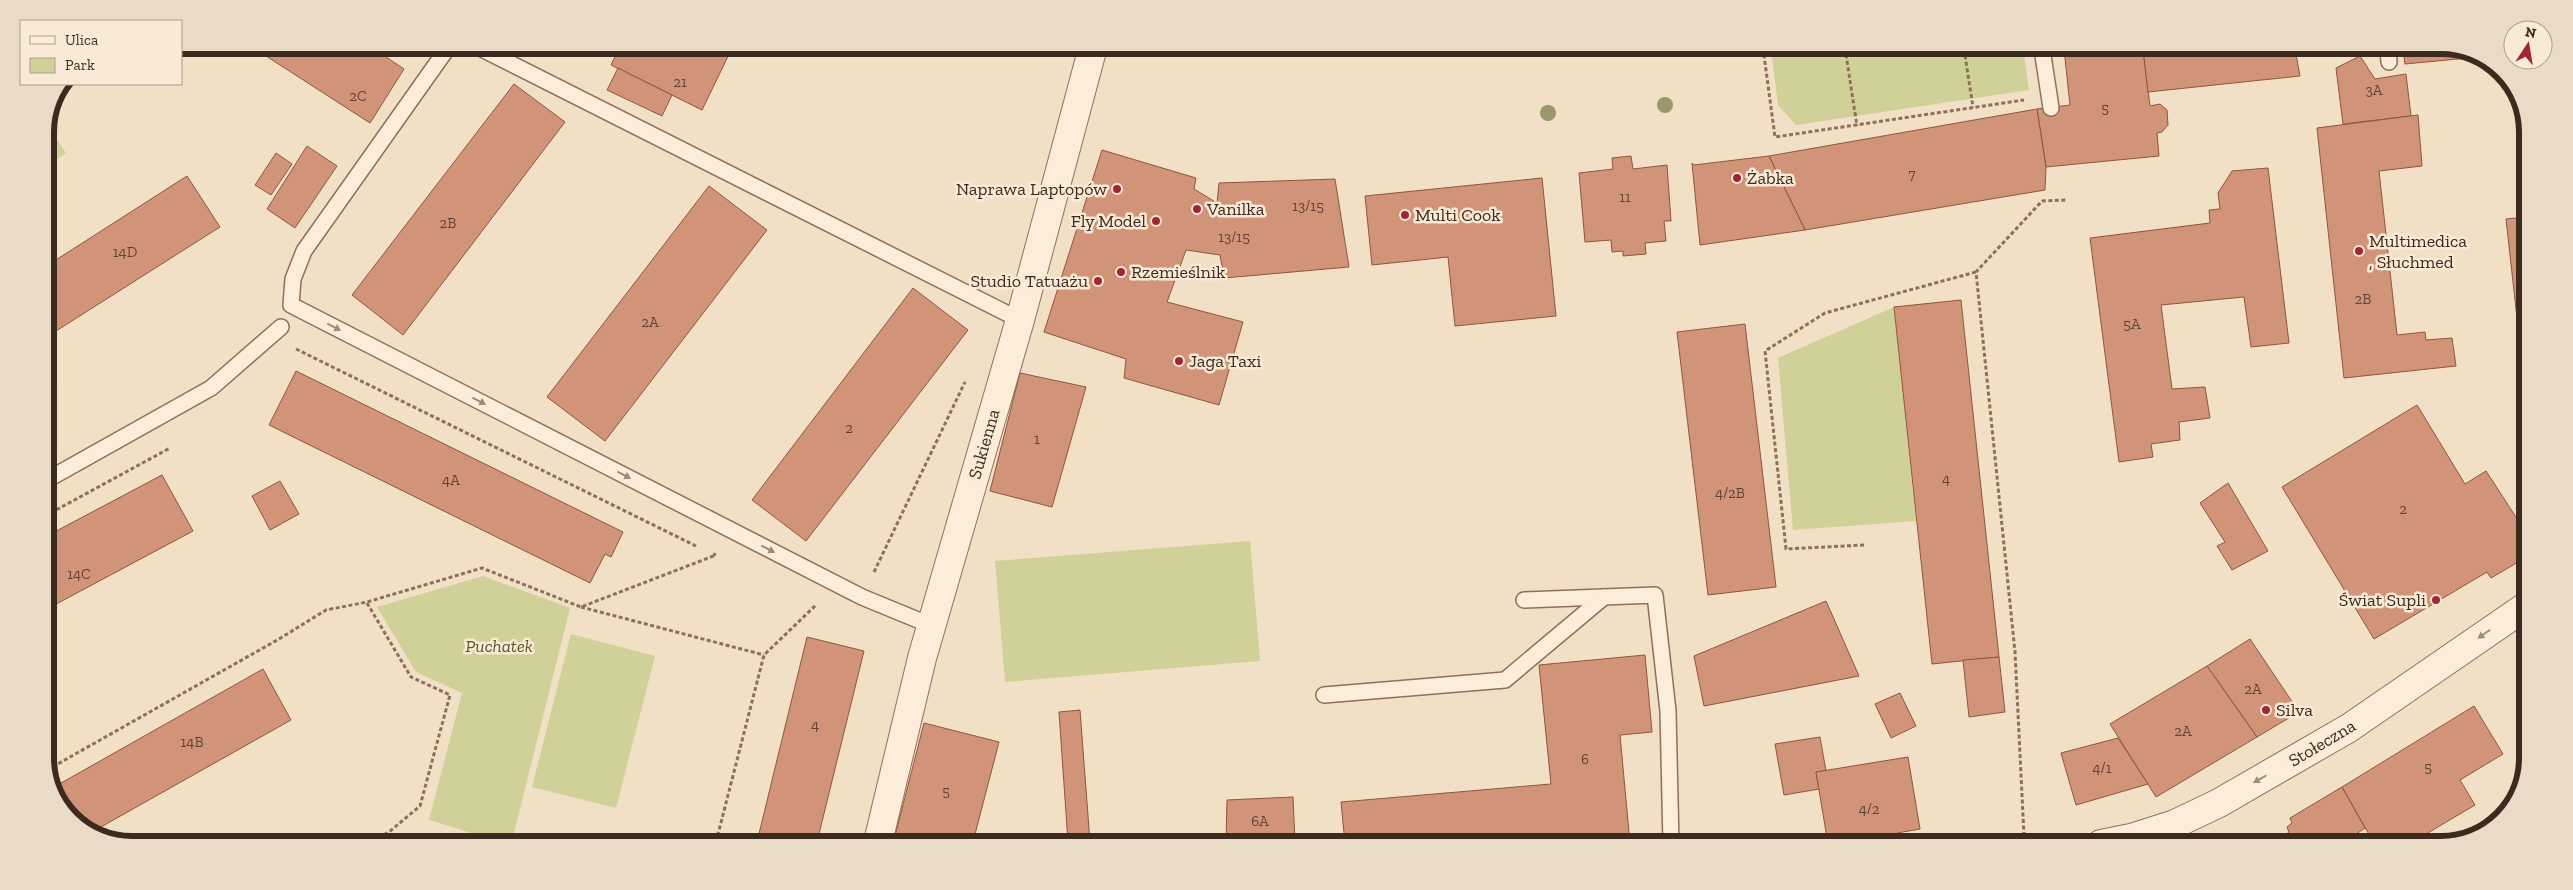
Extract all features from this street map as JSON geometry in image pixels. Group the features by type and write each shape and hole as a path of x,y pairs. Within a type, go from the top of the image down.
{"street":[{"name":"Sukienna","path":"879,836 930,626 1020,320 1091,54"},
{"name":"Stołeczna","path":"2137,836 2175,824 2219,803 2349,728 2519,611"}],"lane":[{"path":"442,54 304,251 293,279 291,305 862,597 930,626"},
{"path":"492,54 1020,320"},
{"path":"2043,54 2050,102"},
{"path":"54,475 211,388 281,327"},
{"path":"1524,600 1655,595 1668,711 1671,836"},
{"path":"1324,695 1505,680 1604,597"}],"path":[{"path":"1764,54 1775,137 1973,107 2050,102"},
{"path":"1846,54 1857,126"},
{"path":"1965,54 1973,107"},
{"path":"1864,545 1786,549 1765,351 1826,313 1976,272 2042,201 2066,200"},
{"path":"1976,272 2015,652 2024,836"},
{"path":"281,327 296,349 698,546"},
{"path":"862,597 965,381"},
{"path":"54,511 170,448"},
{"path":"707,551 724,559"},
{"path":"581,607 716,555"},
{"path":"54,766 280,640 326,610 367,602 482,568 581,607 764,655"},
{"path":"808,601 824,609"},
{"path":"367,602 411,677 450,695 420,806 381,836"},
{"path":"718,836 764,655 816,605"}],"green space":[{"path":"1772,54 2024,54 2029,90 1796,125 1778,105"},
{"path":"54,136 66,153 54,161"},
{"path":"1894,307 1916,521 1793,530 1778,358"},
{"path":"1250,541 1260,661 1005,682 995,561"},
{"name":"Puchatek","path":"483,576 570,608 513,836 481,836 429,820 462,693 416,672 377,607"},
{"path":"571,634 655,656 616,808 532,787"}],"building":[{"path":"263,54 382,54 404,69 370,123"},
{"path":"616,54 729,54 702,110 611,65"},
{"path":"2065,54 2144,54 2150,106 2160,104 2167,110 2168,125 2162,132 2157,133 2159,156 2046,167 2037,109 2070,105"},
{"path":"2144,54 2296,54 2300,76 2148,92"},
{"path":"2404,54 2441,54 2466,58 2405,64"},
{"path":"2360,56 2375,79 2406,74 2411,116 2343,124 2336,68"},
{"path":"618,68 672,95 662,116 607,90"},
{"path":"514,84 565,122 403,335 352,295"},
{"path":"2037,109 2046,167 2045,190 1805,230 1769,156"},
{"name":"Multimedica , Słuchmed","path":"2418,115 2422,166 2379,171 2397,335 2425,332 2426,340 2452,338 2456,366 2344,378 2317,128"},
{"path":"307,146 337,166 295,228 267,209"},
{"name":"Rzemieślnik","path":"1102,150 1196,178 1194,189 1217,203 1219,183 1335,179 1349,267 1224,278 1220,255 1186,250 1167,302 1243,322 1219,405 1124,378 1126,359 1044,332"},
{"path":"276,153 292,164 271,195 255,185"},
{"path":"1631,156 1633,169 1667,165 1671,221 1664,221 1666,241 1645,243 1646,254 1623,256 1623,251 1612,252 1611,240 1585,242 1579,173 1613,169 1612,158"},
{"path":"1769,156 1805,230 1700,245 1692,163 1694,165"},
{"path":"2268,168 2289,343 2251,347 2244,297 2161,305 2172,389 2205,387 2210,418 2179,422 2180,440 2151,444 2153,457 2119,462 2090,238 2210,223 2209,210 2220,209 2218,193 2232,171"},
{"path":"187,176 220,227 54,332 54,261"},
{"path":"1542,178 1556,316 1455,326 1448,257 1372,265 1365,196"},
{"path":"709,186 767,230 605,441 547,397"},
{"path":"2519,218 2519,336 2506,219"},
{"path":"913,288 968,330 806,541 752,500"},
{"path":"1961,300 1999,657 1932,664 1894,307"},
{"path":"1745,324 1776,587 1708,595 1677,332"},
{"path":"296,371 623,532 611,557 605,554 590,583 269,425"},
{"path":"1020,373 1086,387 1052,507 990,491"},
{"path":"2417,405 2465,484 2486,471 2519,522 2519,562 2491,578 2487,572 2374,639 2282,487"},
{"path":"162,475 193,531 54,605 54,532"},
{"path":"280,481 299,514 270,530 252,496"},
{"path":"2228,483 2268,551 2232,570 2217,546 2225,542 2200,503"},
{"path":"1826,601 1859,676 1704,706 1694,656"},
{"path":"807,637 864,651 818,836 758,836"},
{"path":"2250,639 2299,712 2257,737 2207,666"},
{"path":"1645,655 1652,732 1620,735 1629,836 1344,836 1341,802 1551,784 1539,665"},
{"path":"1999,657 2005,712 1969,717 1963,660"},
{"path":"2207,666 2257,737 2156,797 2110,724"},
{"path":"263,669 291,720 98,828 84,820 70,806 59,784"},
{"path":"1900,693 1916,726 1891,738 1875,704"},
{"path":"2474,706 2503,754 2460,780 2475,805 2423,836 2370,836 2342,787"},
{"path":"1080,710 1090,836 1068,836 1059,712"},
{"path":"924,723 999,742 975,836 895,836"},
{"path":"1820,737 1826,771 1816,772 1819,789 1784,795 1775,744"},
{"path":"2118,738 2148,784 2076,805 2061,753"},
{"path":"1908,757 1920,829 1897,833 1897,836 1827,836 1816,772"},
{"path":"2342,787 2365,828 2353,836 2286,836 2289,832 2287,827 2292,823 2290,818"},
{"path":"1293,797 1295,836 1226,836 1227,800"}],"place":[{"name":"Żabka","path":"1737,178"},
{"name":"Naprawa Laptopów","path":"1117,189"},
{"name":"Vanilka","path":"1197,209"},
{"name":"Multi Cook","path":"1405,215"},
{"name":"Fly Model","path":"1156,221"},
{"name":"Multimedica , Słuchmed","path":"2359,251"},
{"name":"Rzemieślnik","path":"1121,272"},
{"name":"Studio Tatuażu","path":"1098,281"},
{"name":"Jaga Taxi","path":"1179,361"},
{"name":"Świat Supli","path":"2436,600"},
{"name":"Silva","path":"2266,710"}]}
